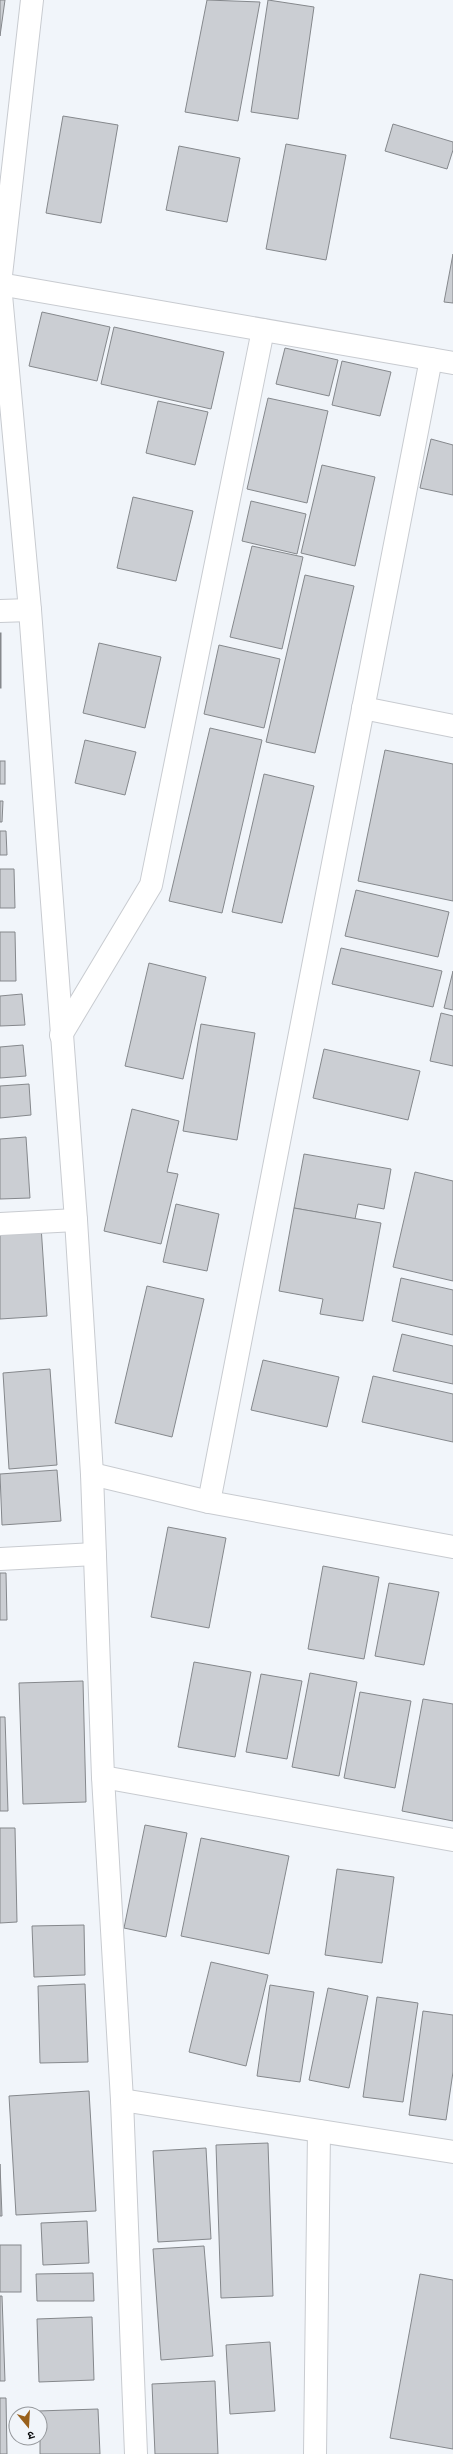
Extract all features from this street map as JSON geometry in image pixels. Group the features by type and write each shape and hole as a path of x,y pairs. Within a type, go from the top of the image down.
{"street":[{"path":"32,0 0,284 30,610 76,1220 92,1474 103,1777 122,2100 136,2454"},
{"path":"0,284 453,363"},
{"path":"61,1035 151,885 263,330"},
{"path":"209,1502 431,359"},
{"path":"0,612 30,610"},
{"path":"363,708 453,726"},
{"path":"0,1224 76,1220"},
{"path":"92,1474 209,1502 453,1546"},
{"path":"0,1559 95,1554"},
{"path":"103,1777 453,1840"},
{"path":"122,2100 453,2152"},
{"path":"315,2454 319,2131"}],"building":[{"path":"0,0 5,0 0,36"},
{"path":"207,0 260,2 238,121 185,112"},
{"path":"268,0 314,7 298,119 251,112"},
{"path":"63,116 118,125 101,223 46,213"},
{"path":"393,124 453,142 453,150 447,169 385,151"},
{"path":"286,144 346,155 326,260 266,249"},
{"path":"179,146 240,158 227,222 166,210"},
{"path":"453,254 453,303 444,302"},
{"path":"42,312 110,327 97,381 29,366"},
{"path":"114,327 224,352 211,409 101,384"},
{"path":"285,348 338,360 329,396 276,384"},
{"path":"342,361 391,372 380,416 332,405"},
{"path":"268,398 328,411 307,503 247,489"},
{"path":"158,401 208,412 195,465 146,453"},
{"path":"431,439 453,445 453,495 420,488"},
{"path":"322,465 375,477 355,566 301,553"},
{"path":"133,497 193,511 176,581 117,568"},
{"path":"251,501 306,514 297,554 242,541"},
{"path":"252,546 303,557 282,649 230,637"},
{"path":"305,575 354,586 315,753 266,742"},
{"path":"1,633 1,688 0,688"},
{"path":"99,643 161,657 145,728 83,713"},
{"path":"219,645 280,659 264,728 204,714"},
{"path":"210,728 262,740 222,913 169,901"},
{"path":"85,740 136,752 125,795 75,783"},
{"path":"385,750 453,764 453,901 358,881"},
{"path":"0,761 5,761 5,784 0,784"},
{"path":"264,774 314,786 282,923 232,912"},
{"path":"0,801 3,801 2,822 0,822"},
{"path":"0,831 6,831 7,855 0,855"},
{"path":"0,869 14,869 15,908 0,908"},
{"path":"356,890 449,912 438,957 345,936"},
{"path":"0,932 15,932 16,981 0,981"},
{"path":"341,948 442,971 433,1007 332,984"},
{"path":"149,963 206,977 183,1079 125,1066"},
{"path":"453,971 453,1010 444,1008"},
{"path":"22,994 25,1025 0,1026 0,996"},
{"path":"441,1013 453,1016 453,1066 430,1061"},
{"path":"201,1024 255,1033 237,1140 183,1131"},
{"path":"23,1045 26,1076 0,1078 0,1047"},
{"path":"324,1049 420,1071 408,1120 313,1098"},
{"path":"29,1084 31,1115 0,1118 0,1086"},
{"path":"132,1109 179,1121 167,1172 178,1174 161,1244 104,1231"},
{"path":"26,1137 30,1198 0,1199 0,1139"},
{"path":"304,1154 391,1169 384,1209 358,1204 355,1219 294,1208"},
{"path":"415,1172 453,1181 453,1281 393,1267"},
{"path":"176,1204 219,1214 207,1271 163,1262"},
{"path":"294,1208 381,1223 363,1321 320,1314 323,1299 279,1291"},
{"path":"41,1226 47,1316 0,1319 0,1230"},
{"path":"401,1278 453,1290 453,1335 392,1321"},
{"path":"147,1286 204,1299 172,1437 115,1423"},
{"path":"402,1334 453,1346 453,1384 393,1371"},
{"path":"263,1360 339,1377 327,1427 251,1410"},
{"path":"50,1369 57,1465 9,1469 3,1373"},
{"path":"373,1376 453,1394 453,1442 362,1422"},
{"path":"57,1470 61,1521 2,1525 0,1474"},
{"path":"168,1527 226,1538 209,1628 151,1617"},
{"path":"323,1566 379,1577 364,1659 308,1649"},
{"path":"0,1573 6,1573 7,1620 0,1620"},
{"path":"389,1583 439,1592 424,1665 375,1656"},
{"path":"194,1662 251,1672 235,1757 178,1747"},
{"path":"310,1673 357,1682 339,1776 292,1767"},
{"path":"261,1674 302,1681 287,1759 246,1752"},
{"path":"83,1681 86,1802 23,1804 19,1683"},
{"path":"360,1692 411,1701 395,1788 344,1778"},
{"path":"423,1699 453,1704 453,1821 402,1811"},
{"path":"0,1717 5,1717 8,1811 0,1811"},
{"path":"145,1825 187,1833 166,1937 124,1928"},
{"path":"0,1828 15,1828 17,1922 0,1923"},
{"path":"201,1838 289,1856 269,1954 181,1936"},
{"path":"337,1869 394,1877 382,1963 325,1955"},
{"path":"84,1925 85,1975 34,1977 32,1926"},
{"path":"211,1962 268,1975 246,2066 189,2052"},
{"path":"85,1984 88,2062 40,2063 38,1986"},
{"path":"270,1985 314,1992 300,2082 257,2076"},
{"path":"328,1988 368,1996 349,2088 309,2080"},
{"path":"377,1997 418,2003 403,2102 363,2097"},
{"path":"423,2011 453,2015 453,2072 446,2120 409,2115"},
{"path":"89,2091 96,2211 16,2215 9,2096"},
{"path":"268,2143 273,2296 221,2298 216,2145"},
{"path":"206,2148 211,2239 158,2242 153,2151"},
{"path":"0,2164 2,2216 0,2216"},
{"path":"87,2221 89,2263 43,2265 41,2223"},
{"path":"0,2245 21,2245 21,2292 0,2292"},
{"path":"204,2246 213,2356 161,2360 153,2249"},
{"path":"93,2273 94,2301 37,2301 36,2274"},
{"path":"420,2274 453,2280 453,2449 390,2438"},
{"path":"0,2296 2,2296 5,2381 0,2381"},
{"path":"92,2317 94,2380 39,2382 37,2319"},
{"path":"270,2342 275,2411 230,2414 226,2345"},
{"path":"215,2381 218,2454 155,2454 152,2384"},
{"path":"0,2398 6,2398 7,2454 0,2454"},
{"path":"98,2409 100,2454 40,2454 40,2446 48,2446 48,2411"}]}
